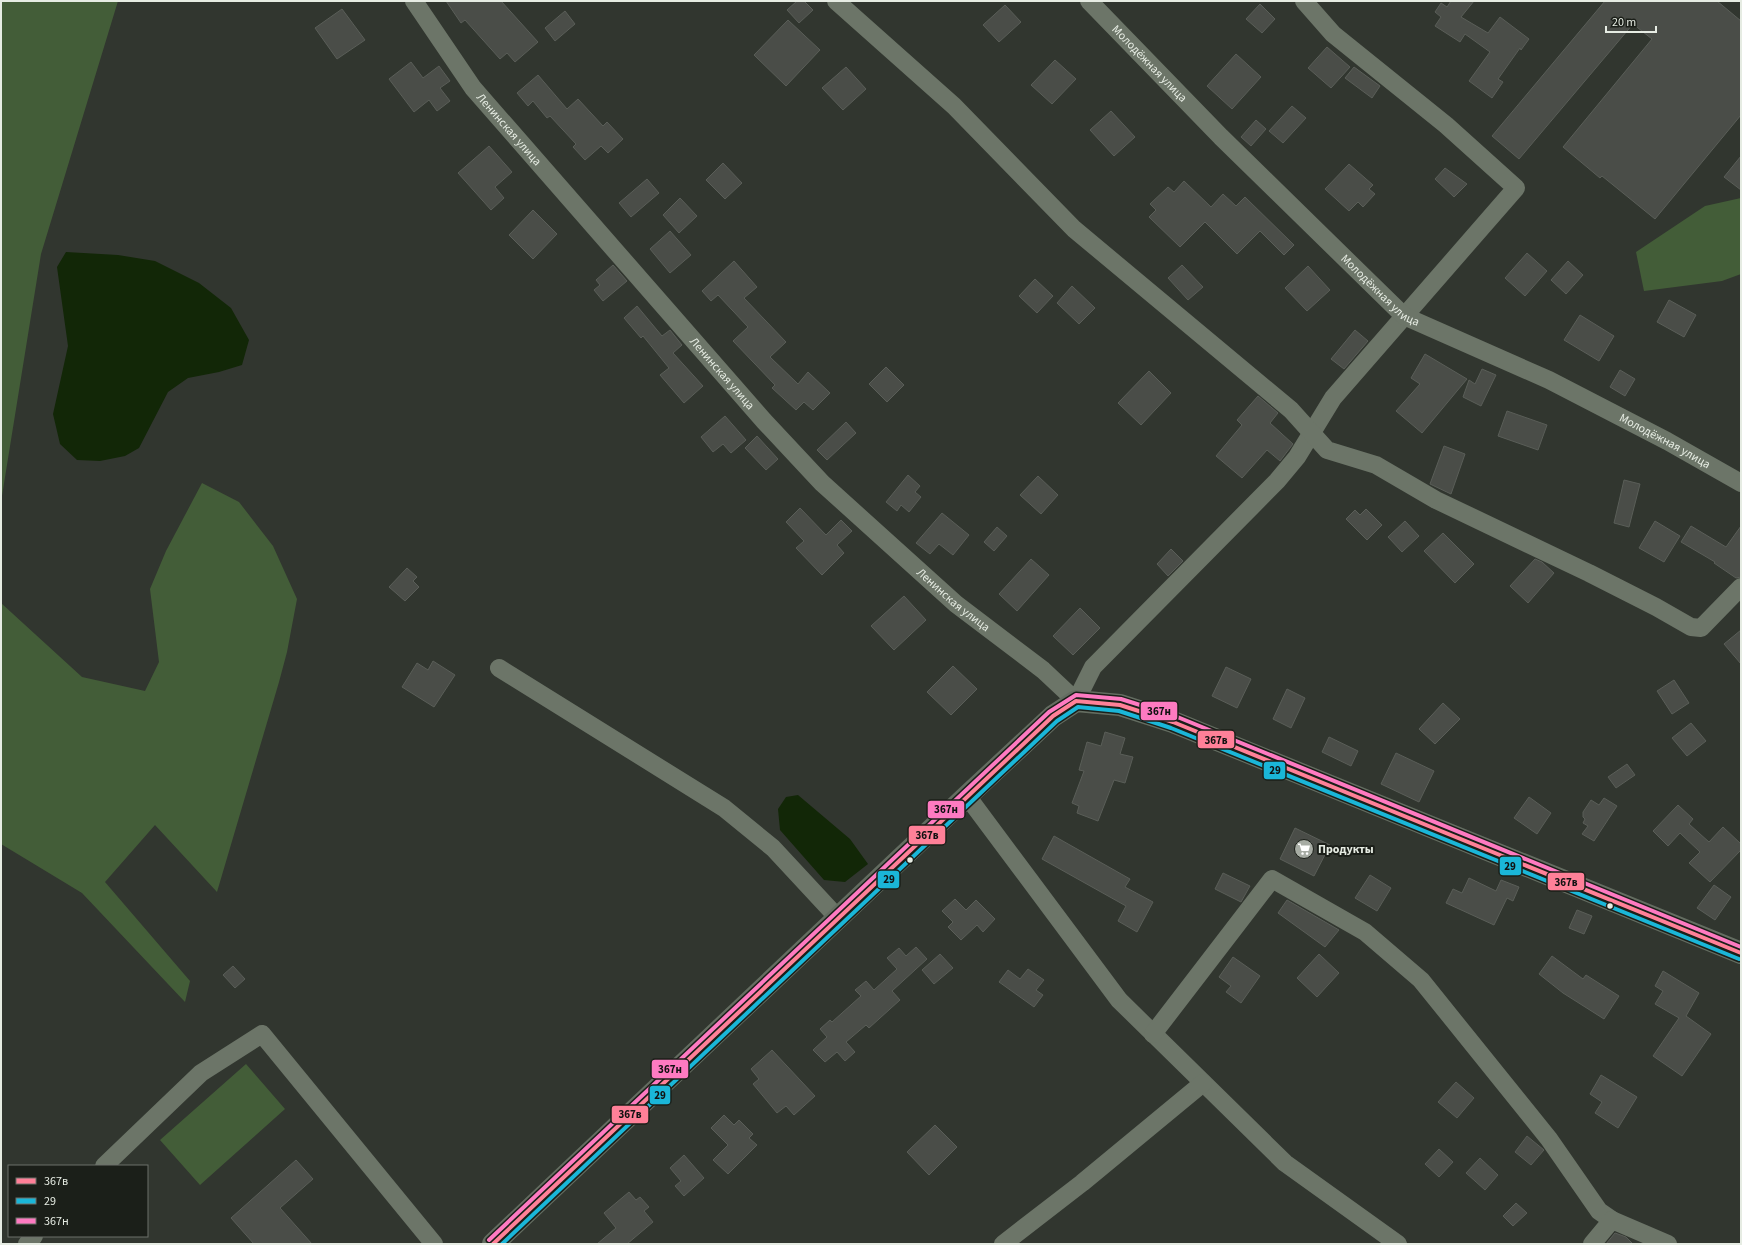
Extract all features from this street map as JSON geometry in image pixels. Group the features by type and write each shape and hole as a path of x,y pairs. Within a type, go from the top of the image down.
{"main road":[{"path":"492,1244 1053,716 1076,701 1120,705 1173,722 1741,953"}],"street":[{"name":"Ленинская улица","path":"414,1 473,88 764,421 822,483 956,604 1043,670 1076,701"},
{"path":"836,1 954,106 1074,229 1291,410 1327,450 1376,465 1436,500 1595,576 1656,607 1691,627 1701,628 1741,587"},
{"name":"Молодёжная улица","path":"1089,1 1221,137 1404,316 1549,380 1667,441 1741,483"},
{"path":"1076,701 1093,667 1277,481 1298,457 1333,398 1516,188 1446,125 1332,34 1304,1"},
{"path":"1319,18 1324,1"},
{"path":"499,668 724,808 773,848 838,918"},
{"path":"967,796 1119,1000 1285,1163 1398,1244"},
{"path":"1153,1034 1272,879 1365,932 1421,980 1465,1032 1501,1081 1549,1139 1599,1211 1612,1220 1668,1244"},
{"path":"105,1165 200,1073 262,1034 434,1244"},
{"path":"1003,1244 1082,1183 1203,1083"},
{"path":"1592,1244 1612,1220"}],"shaded area":[{"path":"1,1 118,1 41,254 1,502"},
{"path":"1741,198 1741,274 1722,281 1644,291 1636,252 1705,206"},
{"path":"66,252 118,255 155,261 199,283 231,308 249,340 242,365 219,372 188,378 168,392 139,448 125,456 100,461 77,460 60,444 53,414 68,346 57,267"},
{"path":"202,483 239,502 273,546 297,599 287,652 279,682 217,892 155,825 105,882 190,981 185,1002 82,893 1,844 1,603 82,677 145,691 159,662 150,589 166,551"},
{"path":"798,795 850,839 868,864 845,882 824,880 780,830 778,809 786,797"},
{"path":"246,1064 285,1109 200,1185 160,1140"}],"building":[{"path":"446,1 501,1 538,42 515,62 507,53 500,59 465,20 461,23"},
{"path":"797,1 804,1 813,10 799,23 787,10"},
{"path":"1451,1 1474,1 1461,17 1488,33 1500,17 1529,39 1521,50 1520,48 1498,79 1503,82 1492,98 1469,81 1490,52 1465,34 1460,42 1435,26 1441,17 1435,12 1441,3 1447,7"},
{"path":"1605,1 1717,1 1741,21 1741,115 1655,219 1602,176 1600,178 1563,147 1652,39 1633,24 1519,159 1492,136"},
{"path":"1260,4 1275,19 1262,33 1246,19"},
{"path":"1005,5 1021,22 999,42 983,25"},
{"path":"342,9 365,40 337,59 315,28"},
{"path":"565,11 575,24 555,41 545,28"},
{"path":"788,20 820,50 786,86 754,55"},
{"path":"1327,47 1350,67 1331,88 1308,68"},
{"path":"1236,54 1261,77 1232,109 1207,86"},
{"path":"1055,60 1076,79 1052,104 1031,85"},
{"path":"411,62 423,78 439,66 450,81 440,88 450,101 437,111 429,100 414,112 389,79"},
{"path":"846,67 866,89 843,110 822,88"},
{"path":"1354,67 1380,86 1372,98 1345,78"},
{"path":"538,75 567,109 578,99 603,126 607,122 623,139 608,153 601,146 585,160 573,147 576,144 550,116 547,118 533,101 528,106 517,93"},
{"path":"1292,106 1306,118 1283,143 1269,131"},
{"path":"1111,111 1135,137 1114,156 1090,130"},
{"path":"1256,120 1266,129 1251,146 1241,137"},
{"path":"489,146 512,172 495,187 504,198 491,210 458,173"},
{"path":"1741,156 1741,190 1724,177"},
{"path":"723,163 742,183 725,199 706,180"},
{"path":"1349,164 1373,185 1369,189 1375,194 1363,207 1358,202 1349,211 1325,189"},
{"path":"1445,168 1467,184 1454,197 1435,179"},
{"path":"647,179 659,193 631,217 619,203"},
{"path":"1184,181 1211,207 1223,194 1236,206 1245,197 1294,245 1284,255 1260,231 1237,254 1205,222 1180,247 1149,217 1156,210 1150,204 1168,187 1174,192"},
{"path":"680,198 697,216 679,233 663,215"},
{"path":"533,210 557,234 533,259 509,235"},
{"path":"670,231 691,255 670,273 650,249"},
{"path":"1527,253 1547,271 1525,296 1505,278"},
{"path":"734,261 757,287 744,298 786,342 770,357 798,384 808,372 830,393 813,410 804,402 796,410 772,388 775,385 733,341 748,327 718,295 711,301 702,291"},
{"path":"1568,261 1583,275 1566,294 1551,280"},
{"path":"613,265 627,281 603,301 594,290 600,285 596,280"},
{"path":"1182,265 1203,287 1188,300 1168,278"},
{"path":"1308,266 1330,290 1307,311 1285,288"},
{"path":"1035,279 1053,296 1037,313 1019,296"},
{"path":"1072,286 1095,308 1079,324 1057,303"},
{"path":"1669,300 1696,315 1684,337 1657,322"},
{"path":"637,306 662,336 670,330 682,345 673,353 703,386 684,403 660,375 669,368 643,336 641,338 624,318"},
{"path":"1580,315 1614,336 1599,361 1564,340"},
{"path":"1355,330 1368,341 1344,369 1331,359"},
{"path":"1425,354 1467,379 1422,433 1396,411 1420,384 1411,378"},
{"path":"886,367 904,385 887,402 869,384"},
{"path":"1482,369 1496,375 1481,406 1463,397 1469,380 1475,384"},
{"path":"1620,370 1635,379 1625,396 1610,387"},
{"path":"1149,371 1171,393 1141,425 1118,403"},
{"path":"1258,396 1278,413 1270,423 1293,444 1280,461 1267,450 1242,478 1216,456 1242,425 1237,420"},
{"path":"1507,411 1547,425 1538,450 1498,436"},
{"path":"725,416 746,440 731,453 723,444 713,452 701,437"},
{"path":"846,422 856,433 827,460 817,450"},
{"path":"757,436 778,459 766,470 745,448"},
{"path":"1444,446 1465,454 1451,494 1430,484"},
{"path":"908,475 920,486 915,492 921,497 909,512 901,505 897,511 886,502"},
{"path":"1038,476 1058,495 1041,514 1020,495"},
{"path":"1624,480 1640,484 1629,527 1614,523"},
{"path":"800,508 826,535 841,520 852,531 837,545 844,553 822,575 796,548 804,541 786,522"},
{"path":"1366,509 1382,525 1367,540 1346,519 1355,510 1360,515"},
{"path":"942,513 969,535 953,555 939,544 930,554 916,543"},
{"path":"1405,521 1419,536 1402,552 1388,537"},
{"path":"1655,521 1680,536 1664,562 1639,548"},
{"path":"1691,526 1726,547 1741,526 1741,577 1736,578 1714,563 1715,562 1681,542"},
{"path":"997,527 1007,536 994,551 984,542"},
{"path":"1443,533 1474,564 1455,583 1424,551"},
{"path":"1171,549 1183,561 1168,576 1157,564"},
{"path":"1031,559 1049,575 1017,611 999,594"},
{"path":"1535,559 1542,562 1554,573 1528,603 1510,586"},
{"path":"407,568 417,577 413,581 419,587 405,601 389,587"},
{"path":"904,596 926,620 894,650 871,626"},
{"path":"1080,608 1100,628 1073,655 1053,636"},
{"path":"1741,630 1741,664 1724,644"},
{"path":"433,661 455,675 434,707 402,687 417,663 428,670"},
{"path":"953,666 977,689 951,715 927,692"},
{"path":"1226,667 1251,679 1237,708 1212,696"},
{"path":"1674,680 1689,703 1672,714 1657,691"},
{"path":"1287,689 1305,698 1291,728 1273,719"},
{"path":"1443,703 1460,719 1435,744 1419,729"},
{"path":"1691,723 1706,741 1687,756 1672,738"},
{"path":"1105,732 1125,738 1120,754 1133,757 1125,783 1114,780 1098,821 1077,813 1079,806 1072,803 1084,771 1079,770 1087,742 1101,746"},
{"path":"1329,737 1358,751 1351,766 1322,752"},
{"path":"1396,753 1434,771 1419,802 1381,784"},
{"path":"1627,764 1635,775 1616,788 1608,777"},
{"path":"1529,797 1551,813 1537,834 1514,818"},
{"path":"1604,798 1617,806 1594,841 1582,834 1588,826 1583,823 1585,819 1583,817 1583,812 1591,800 1599,805"},
{"path":"1678,805 1693,819 1689,824 1709,842 1723,827 1741,844 1741,850 1710,882 1689,863 1700,852 1680,833 1668,846 1653,831"},
{"path":"1295,828 1330,845 1314,876 1280,859"},
{"path":"1054,836 1130,879 1125,887 1153,902 1137,932 1118,921 1126,906 1042,859"},
{"path":"1223,873 1250,886 1241,902 1215,889"},
{"path":"1370,875 1391,888 1377,911 1355,898"},
{"path":"1469,878 1496,891 1501,880 1519,887 1513,901 1507,898 1494,925 1446,903 1453,889 1462,893"},
{"path":"1714,885 1731,897 1715,920 1697,908"},
{"path":"955,899 966,910 976,900 995,919 983,932 977,925 961,940 948,927 953,922 942,911"},
{"path":"1287,900 1339,930 1325,947 1278,913"},
{"path":"1577,910 1592,916 1584,934 1569,928"},
{"path":"916,947 927,959 892,991 900,1000 869,1028 866,1025 846,1042 855,1052 845,1061 837,1052 825,1062 813,1050 827,1037 820,1029 830,1020 832,1022 861,996 855,990 866,981 874,990 897,969 887,958 899,948 906,956"},
{"path":"940,954 953,968 934,984 922,970"},
{"path":"1319,954 1339,973 1317,997 1297,978"},
{"path":"1552,956 1583,979 1586,975 1619,996 1604,1019 1563,993 1539,974"},
{"path":"1233,957 1260,976 1241,1003 1226,992 1231,986 1219,977"},
{"path":"233,966 245,979 235,988 223,975"},
{"path":"1028,969 1044,980 1036,990 1043,995 1034,1007 999,982 1008,970 1020,979"},
{"path":"1663,971 1699,993 1686,1016 1711,1034 1682,1076 1653,1056 1679,1018 1655,1004 1663,991 1655,986"},
{"path":"772,1050 815,1096 794,1115 786,1106 777,1113 753,1084 759,1079 751,1069"},
{"path":"1601,1075 1637,1097 1618,1128 1595,1113 1602,1102 1590,1094"},
{"path":"1456,1082 1474,1098 1457,1118 1438,1102"},
{"path":"724,1115 734,1125 739,1120 753,1134 749,1138 757,1145 728,1174 713,1160 728,1145 711,1128"},
{"path":"935,1125 957,1147 929,1175 907,1152"},
{"path":"1527,1136 1544,1150 1531,1165 1515,1152"},
{"path":"1439,1149 1453,1162 1439,1177 1425,1164"},
{"path":"684,1155 704,1178 684,1196 675,1186 681,1181 670,1168"},
{"path":"1480,1158 1498,1175 1485,1190 1466,1173"},
{"path":"296,1160 313,1179 280,1208 312,1244 254,1244 231,1218"},
{"path":"629,1192 636,1200 640,1197 649,1207 644,1211 653,1222 627,1244 597,1244 616,1228 604,1213"},
{"path":"1516,1203 1527,1213 1513,1226 1503,1216"},
{"path":"1615,1233 1626,1237 1633,1244 1606,1244"}],"transit line":[{"name":"367н","path":"489,1240 1049,712 1076,695 1121,699 1175,716 1741,947"},
{"name":"367в","path":"493,1244 1053,716 1076,701 1120,705 1173,722 1741,953"},
{"name":"29","path":"502,1244 1057,721 1078,707 1119,711 1171,728 1739,959"}],"place":[{"name":"Продукты","path":"1304,849"}]}
